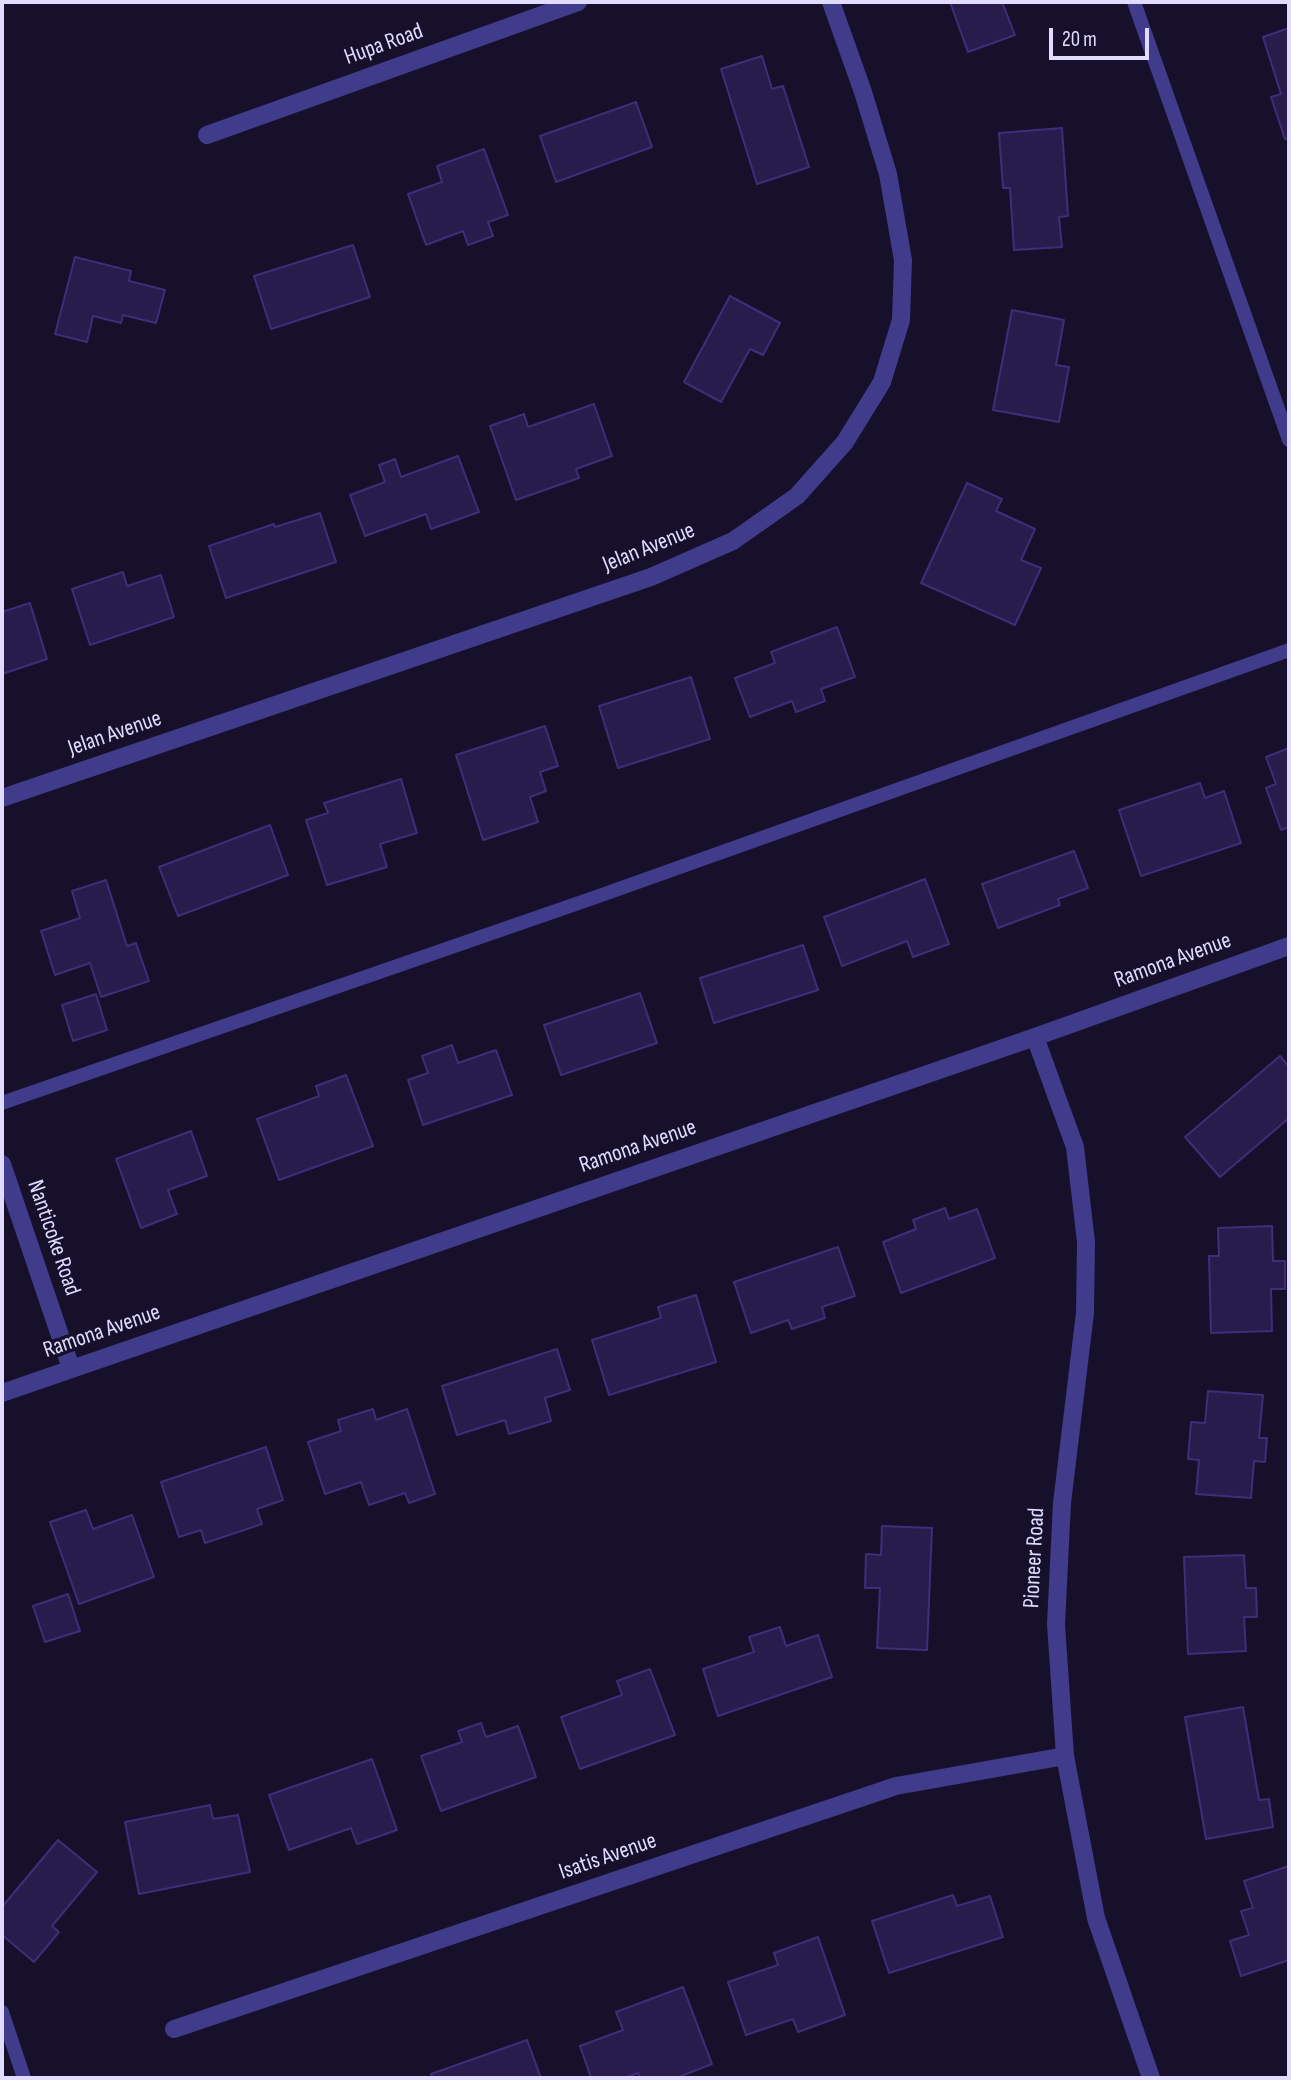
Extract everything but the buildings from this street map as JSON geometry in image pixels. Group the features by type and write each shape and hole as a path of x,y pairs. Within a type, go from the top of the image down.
{"street":[{"name":"Hupa Road","path":"207,135 578,2"},
{"name":"Jelan Avenue","path":"2,798 650,577 733,541 797,496 845,442 882,382 901,320 903,260 888,174 831,2"},
{"name":"Ramona Avenue","path":"2,1393 1035,1037 1289,946"},
{"name":"Pioneer Road","path":"1035,1037 1075,1147 1086,1242 1085,1313 1062,1503 1057,1610 1065,1755 1096,1918 1151,2078"},
{"name":"Nanticoke Road","path":"2,1164 71,1368"},
{"name":"Isatis Avenue","path":"174,2029 896,1786 1065,1755"}],"lane":[{"path":"1134,2 1289,440"},
{"path":"2,1103 596,897 1289,650"},
{"path":"2,2012 24,2078"}]}
